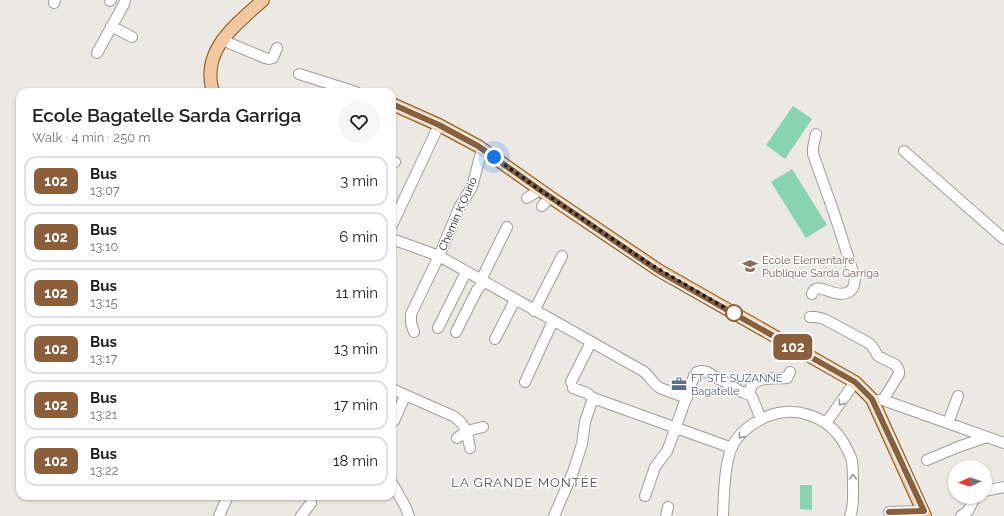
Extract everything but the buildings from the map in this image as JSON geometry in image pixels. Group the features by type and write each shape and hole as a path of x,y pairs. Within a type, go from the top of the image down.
{"main road":[{"path":"212,88 210,79 211,65 214,54 222,40 235,25 263,0"},
{"path":"396,106 459,135 482,149 544,198 660,272 855,382 878,400 924,514"}],"street":[{"path":"97,53 124,4 124,0"},
{"path":"110,28 120,36"},
{"path":"110,28 132,37"},
{"path":"222,40 269,59 273,58 277,48"},
{"path":"299,74 343,88"},
{"path":"396,216 439,125"},
{"path":"812,294 814,290 820,288 841,295 847,293 852,290 855,278 813,154 816,134"},
{"name":"Chemin K'Ourio","path":"414,332 411,323 411,314 439,256 460,206 472,187 482,149"},
{"path":"904,151 1004,239"},
{"path":"527,198 544,198"},
{"path":"456,332 483,281 507,227"},
{"name":"Chemin K'Ourio","path":"396,240 439,256 643,371 660,388 687,398"},
{"path":"534,310 562,256"},
{"path":"438,328 466,272"},
{"path":"495,339 515,300"},
{"path":"810,317 824,319 867,342 872,346 878,356 896,365 899,374 878,400 1004,443"},
{"path":"525,382 553,321"},
{"path":"591,342 572,385 593,398 732,448"},
{"path":"645,496 655,467 667,452 694,376 697,372 707,372 750,395 761,419"},
{"path":"750,395 750,390 754,383 763,380 787,378 790,372"},
{"path":"826,423 855,382"},
{"path":"396,392 453,416 463,424 467,431 470,448"},
{"path":"396,416 405,396"},
{"path":"948,423 958,396"},
{"path":"554,516 573,472 582,444 585,422 593,398"},
{"path":"723,516 727,469 732,448 750,426 761,419 782,412 795,412 812,416 826,423 843,441 852,460 853,468 853,507 850,516"},
{"path":"457,438 467,431 483,427"},
{"path":"928,460 958,447 987,437"},
{"path":"992,490 1004,487"},
{"path":"396,490 409,516"},
{"path":"219,516 226,500"},
{"path":"301,516 311,503"},
{"path":"961,516 968,511 972,504"},
{"path":"889,512 924,514"}],"green space":[{"path":"793,106 812,119 785,159 766,145"},
{"path":"792,169 827,225 806,238 771,182"},
{"path":"800,485 812,485 812,510 800,509"}],"bus line":[{"name":"102","path":"396,106 439,125 478,146 660,272 855,382 872,399 877,408 924,511 889,512"}],"place":[{"name":"École Élementaire Publique Sarda Garriga","path":"750,266"},
{"name":"FT STE SUZANNE Bagatelle","path":"679,384"}],"district":[{"name":"LA GRANDE MONTÉE","path":"525,482"}],"route":[{"path":"494,157 660,272 739,316 734,313"}]}
